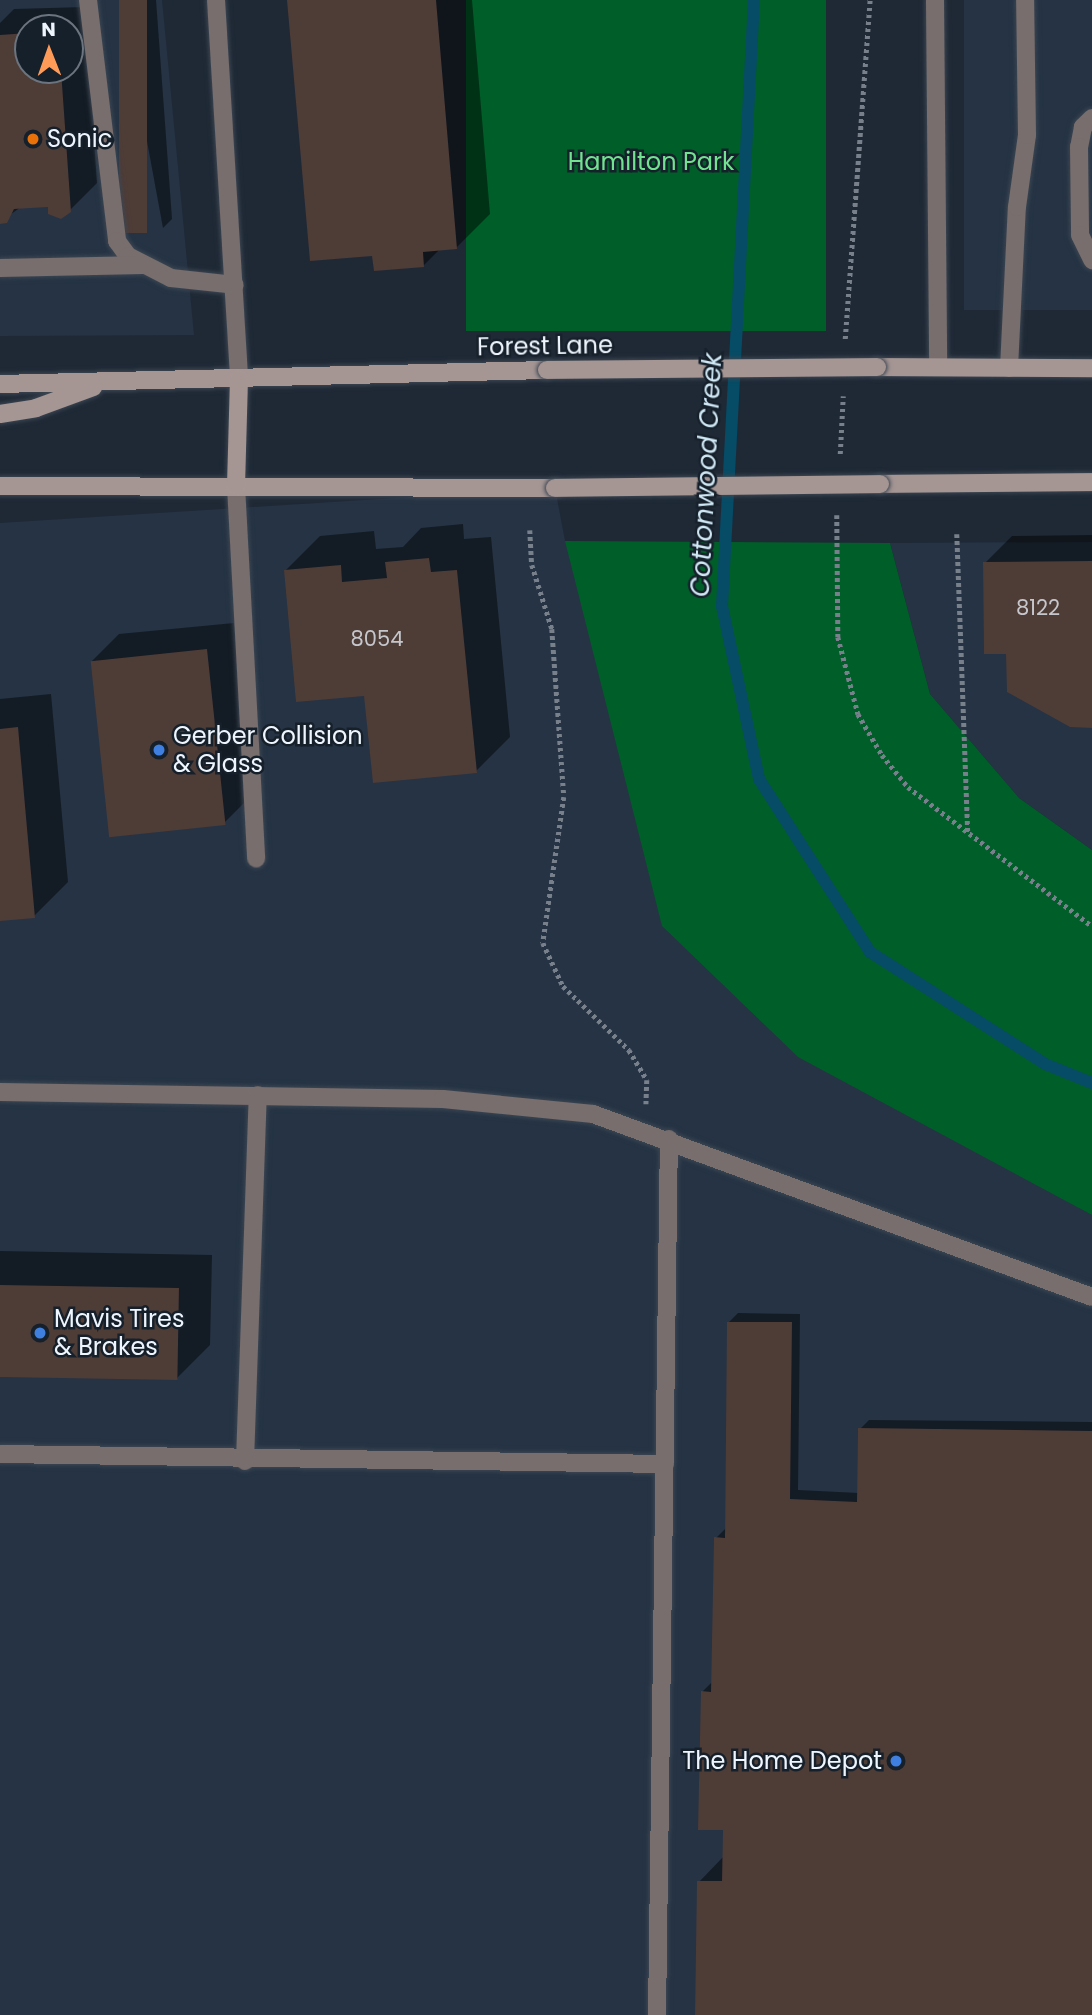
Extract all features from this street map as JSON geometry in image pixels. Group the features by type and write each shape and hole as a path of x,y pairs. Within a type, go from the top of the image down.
{"main road":[{"name":"Forest Lane","path":"0,384 547,370 1092,368"},
{"path":"236,486 239,379"},
{"path":"0,414 36,408 106,382"},
{"path":"0,486 555,488 1092,481"}],"lane":[{"path":"88,0 117,241 128,256 171,278 235,285"},
{"path":"216,0 239,379"},
{"path":"935,0 938,367"},
{"path":"1009,368 1017,207 1027,135 1025,0"},
{"path":"1092,118 1083,127 1079,147 1080,235 1092,260"},
{"path":"0,268 146,265"},
{"path":"236,486 256,858"},
{"path":"0,1092 443,1099 550,1107 593,1114 669,1139 1092,1297"},
{"path":"245,1461 258,1095"},
{"path":"657,2015 669,1139"},
{"path":"0,1454 245,1461 665,1464"}],"path":[{"path":"530,530 533,565 552,629 564,797 542,943 563,986 629,1050 648,1080 648,1098 636,1128"},
{"path":"957,534 968,833"}],"shaded area":[{"path":"0,0 162,0 194,335 0,336"},
{"path":"964,0 1092,0 1092,310 964,310"},
{"path":"555,488 565,541 1046,1189 1092,1215 1092,2015 0,2015 0,523"},
{"path":"1092,542 1092,850 1019,798 930,694 890,543"}],"green space":[{"name":"Hamilton Park","path":"466,0 826,0 826,331 466,331"},
{"path":"565,541 890,543 930,694 1019,798 1092,850 1092,1215 798,1057 662,926"}],"building":[{"path":"119,0 147,0 147,233 119,233"},
{"path":"287,0 436,0 457,249 423,252 424,267 374,271 372,256 310,261"},
{"name":"Sonic","path":"14,34 14,84 62,84 71,212 61,219 48,214 48,207 14,209 7,223 0,224 0,35"},
{"path":"429,558 431,572 457,570 477,773 373,783 364,696 296,702 284,570 341,565 342,582 387,578 385,562"},
{"path":"1092,561 1092,728 1070,727 1007,692 1006,654 984,654 983,562"},
{"path":"207,649 226,825 109,837 91,661"},
{"path":"18,727 35,918 0,921 0,729"},
{"path":"0,1285 179,1288 177,1380 0,1377"},
{"name":"The Home Depot","path":"727,1322 792,1322 790,1499 857,1502 858,1428 1092,1431 1092,2015 695,2015 697,1881 722,1881 723,1830 698,1830 701,1691 711,1692 714,1537 725,1538"}],"waterway":[{"name":"Cottonwood Creek","path":"754,0 722,606 759,779 870,952 1045,1064 1092,1083"}],"place":[{"name":"Sonic","path":"33,139"},
{"name":"Gerber Collision & Glass","path":"159,750"},
{"name":"Mavis Tires & Brakes","path":"40,1333"},
{"name":"The Home Depot","path":"896,1761"}]}
